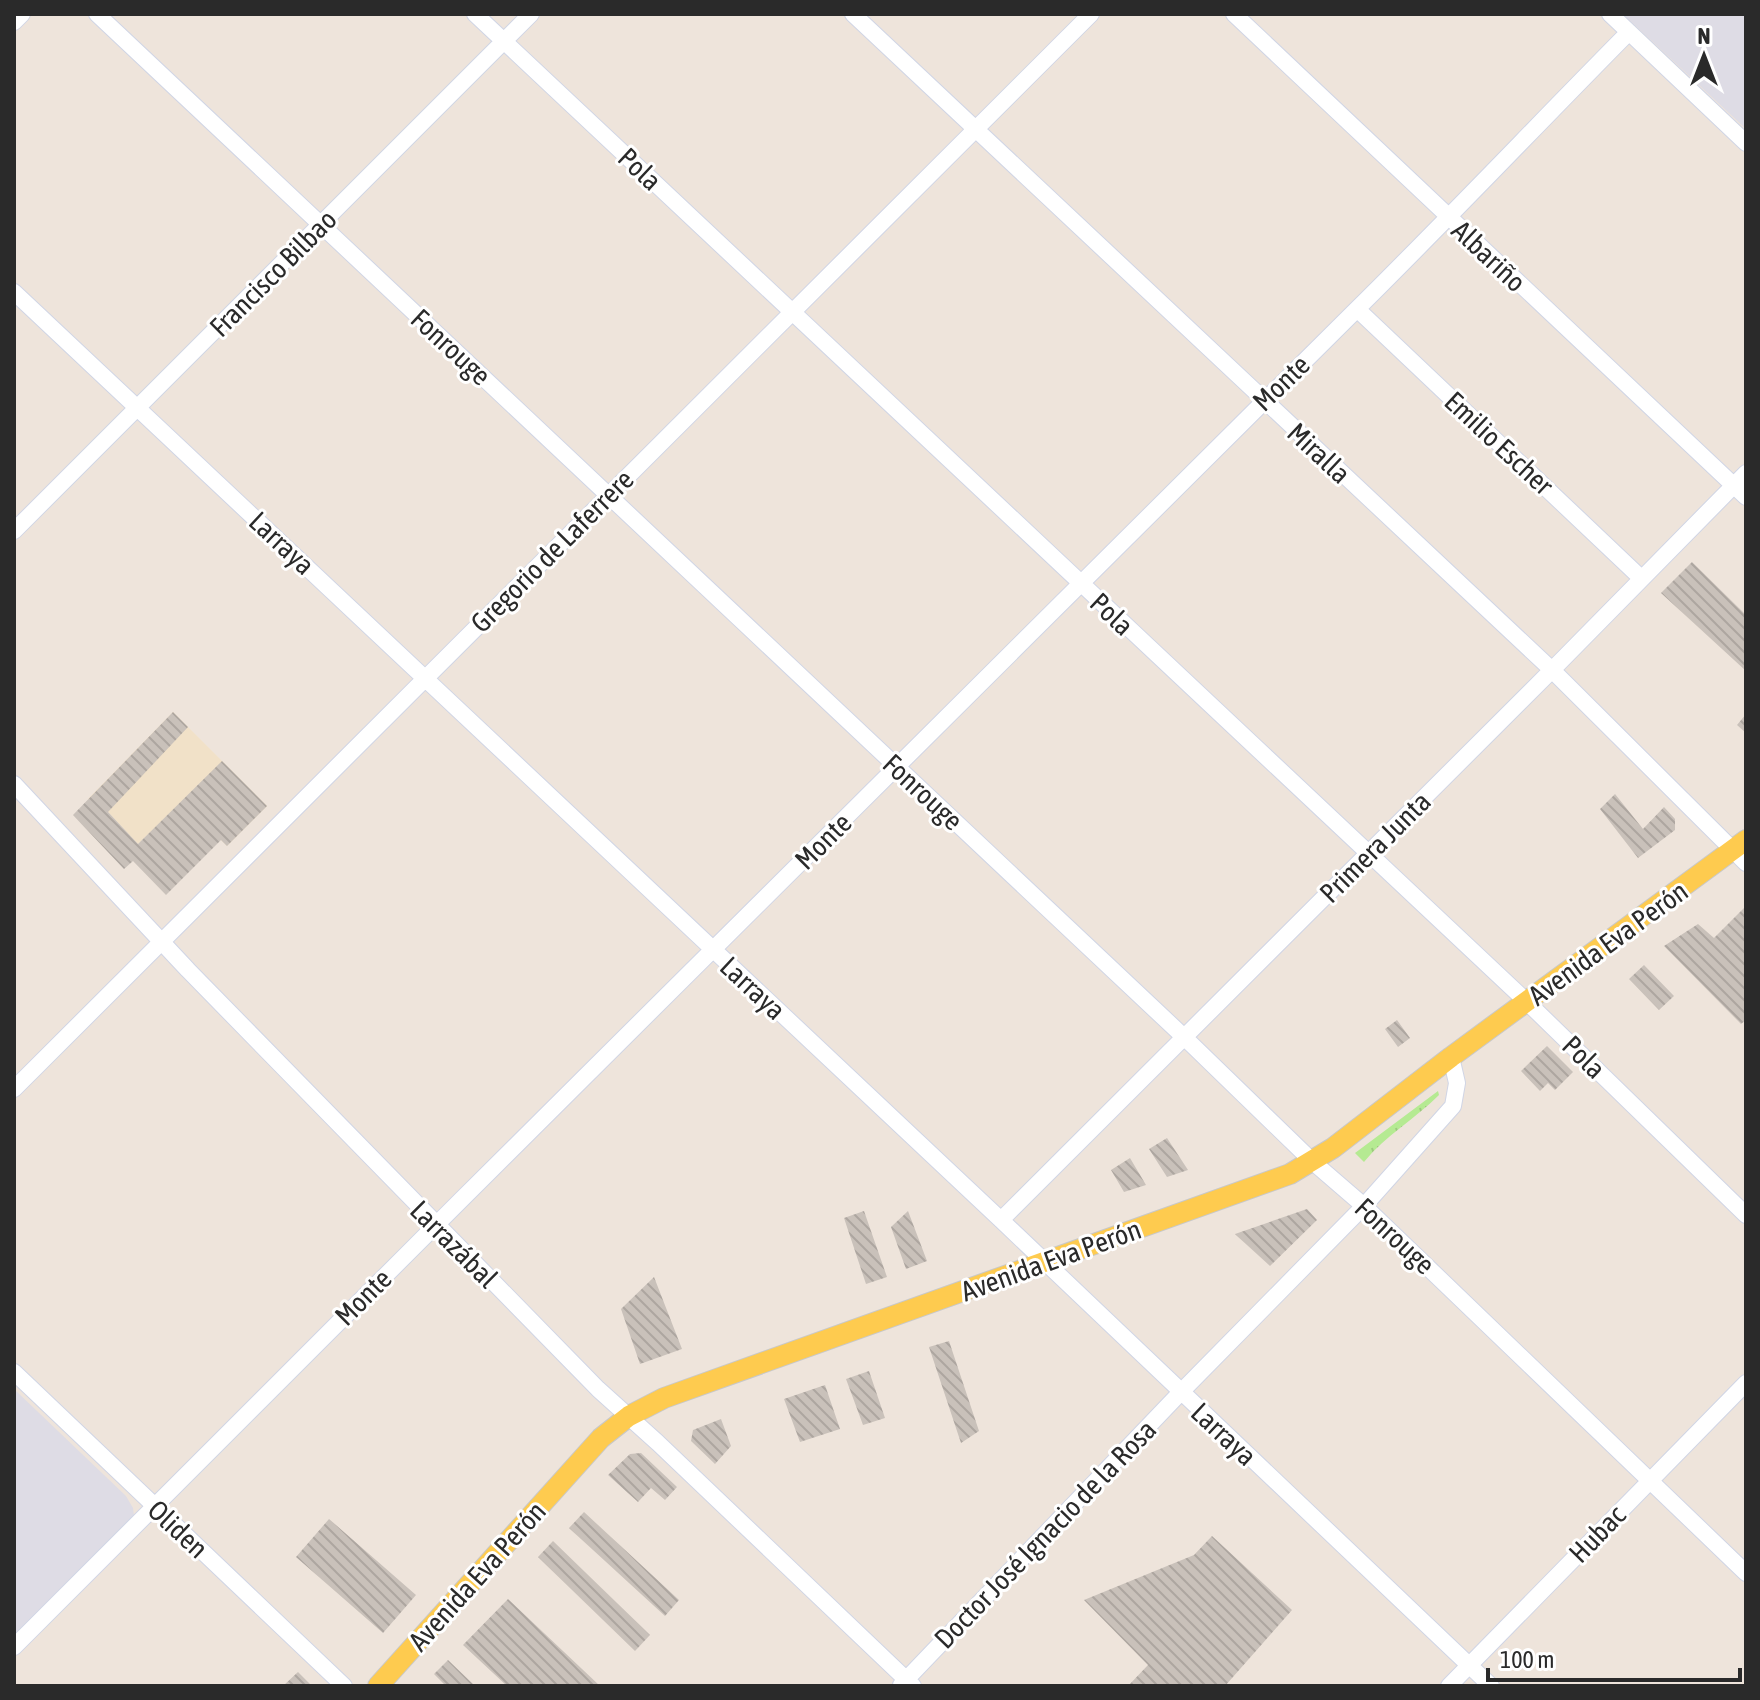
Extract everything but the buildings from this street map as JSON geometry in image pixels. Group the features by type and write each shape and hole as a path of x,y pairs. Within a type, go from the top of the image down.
{"main road":[{"name":"Avenida Eva Perón","path":"378,1686 601,1438 629,1416 664,1398 1290,1174 1313,1162 1451,1057 1742,851"}],"street":[{"path":"14,22 22,14"},
{"name":"Fonrouge","path":"97,14 1313,1162 1364,1206 1746,1573"},
{"name":"Pola","path":"475,14 1527,1002 1746,1215"},
{"name":"Francisco Bilbao","path":"14,531 531,14"},
{"name":"Miralla","path":"853,14 1742,851"},
{"name":"Gregorio de Laferrere","path":"14,1089 1091,14"},
{"name":"Albariño","path":"1234,14 1447,216 1742,485"},
{"path":"1610,14 1746,143"},
{"name":"Monte","path":"14,1647 434,1225 1357,309 1629,32"},
{"name":"Larraya","path":"14,292 1001,1220 1491,1686"},
{"name":"Emilio Escher","path":"1357,309 1641,578"},
{"name":"Primera Junta","path":"1001,1220 1641,578 1742,485"},
{"name":"Larrazábal","path":"14,784 161,942 434,1225 598,1389 906,1684"},
{"name":"Doctor José Ignacio de la Rosa","path":"906,1684 1180,1393 1364,1206 1453,1106 1457,1083 1451,1057"},
{"name":"Oliden","path":"14,1372 344,1686"},
{"name":"Hubac","path":"1449,1686 1746,1383"}],"shaded area":[{"path":"1623,14 1746,14 1746,129"},
{"path":"173,712 267,806 227,846 182,802 138,844 108,812 104,816 88,799"},
{"path":"14,1389 126,1496 134,1516 14,1647"}],"green space":[{"path":"1438,1091 1439,1095 1364,1162 1355,1153"}]}
